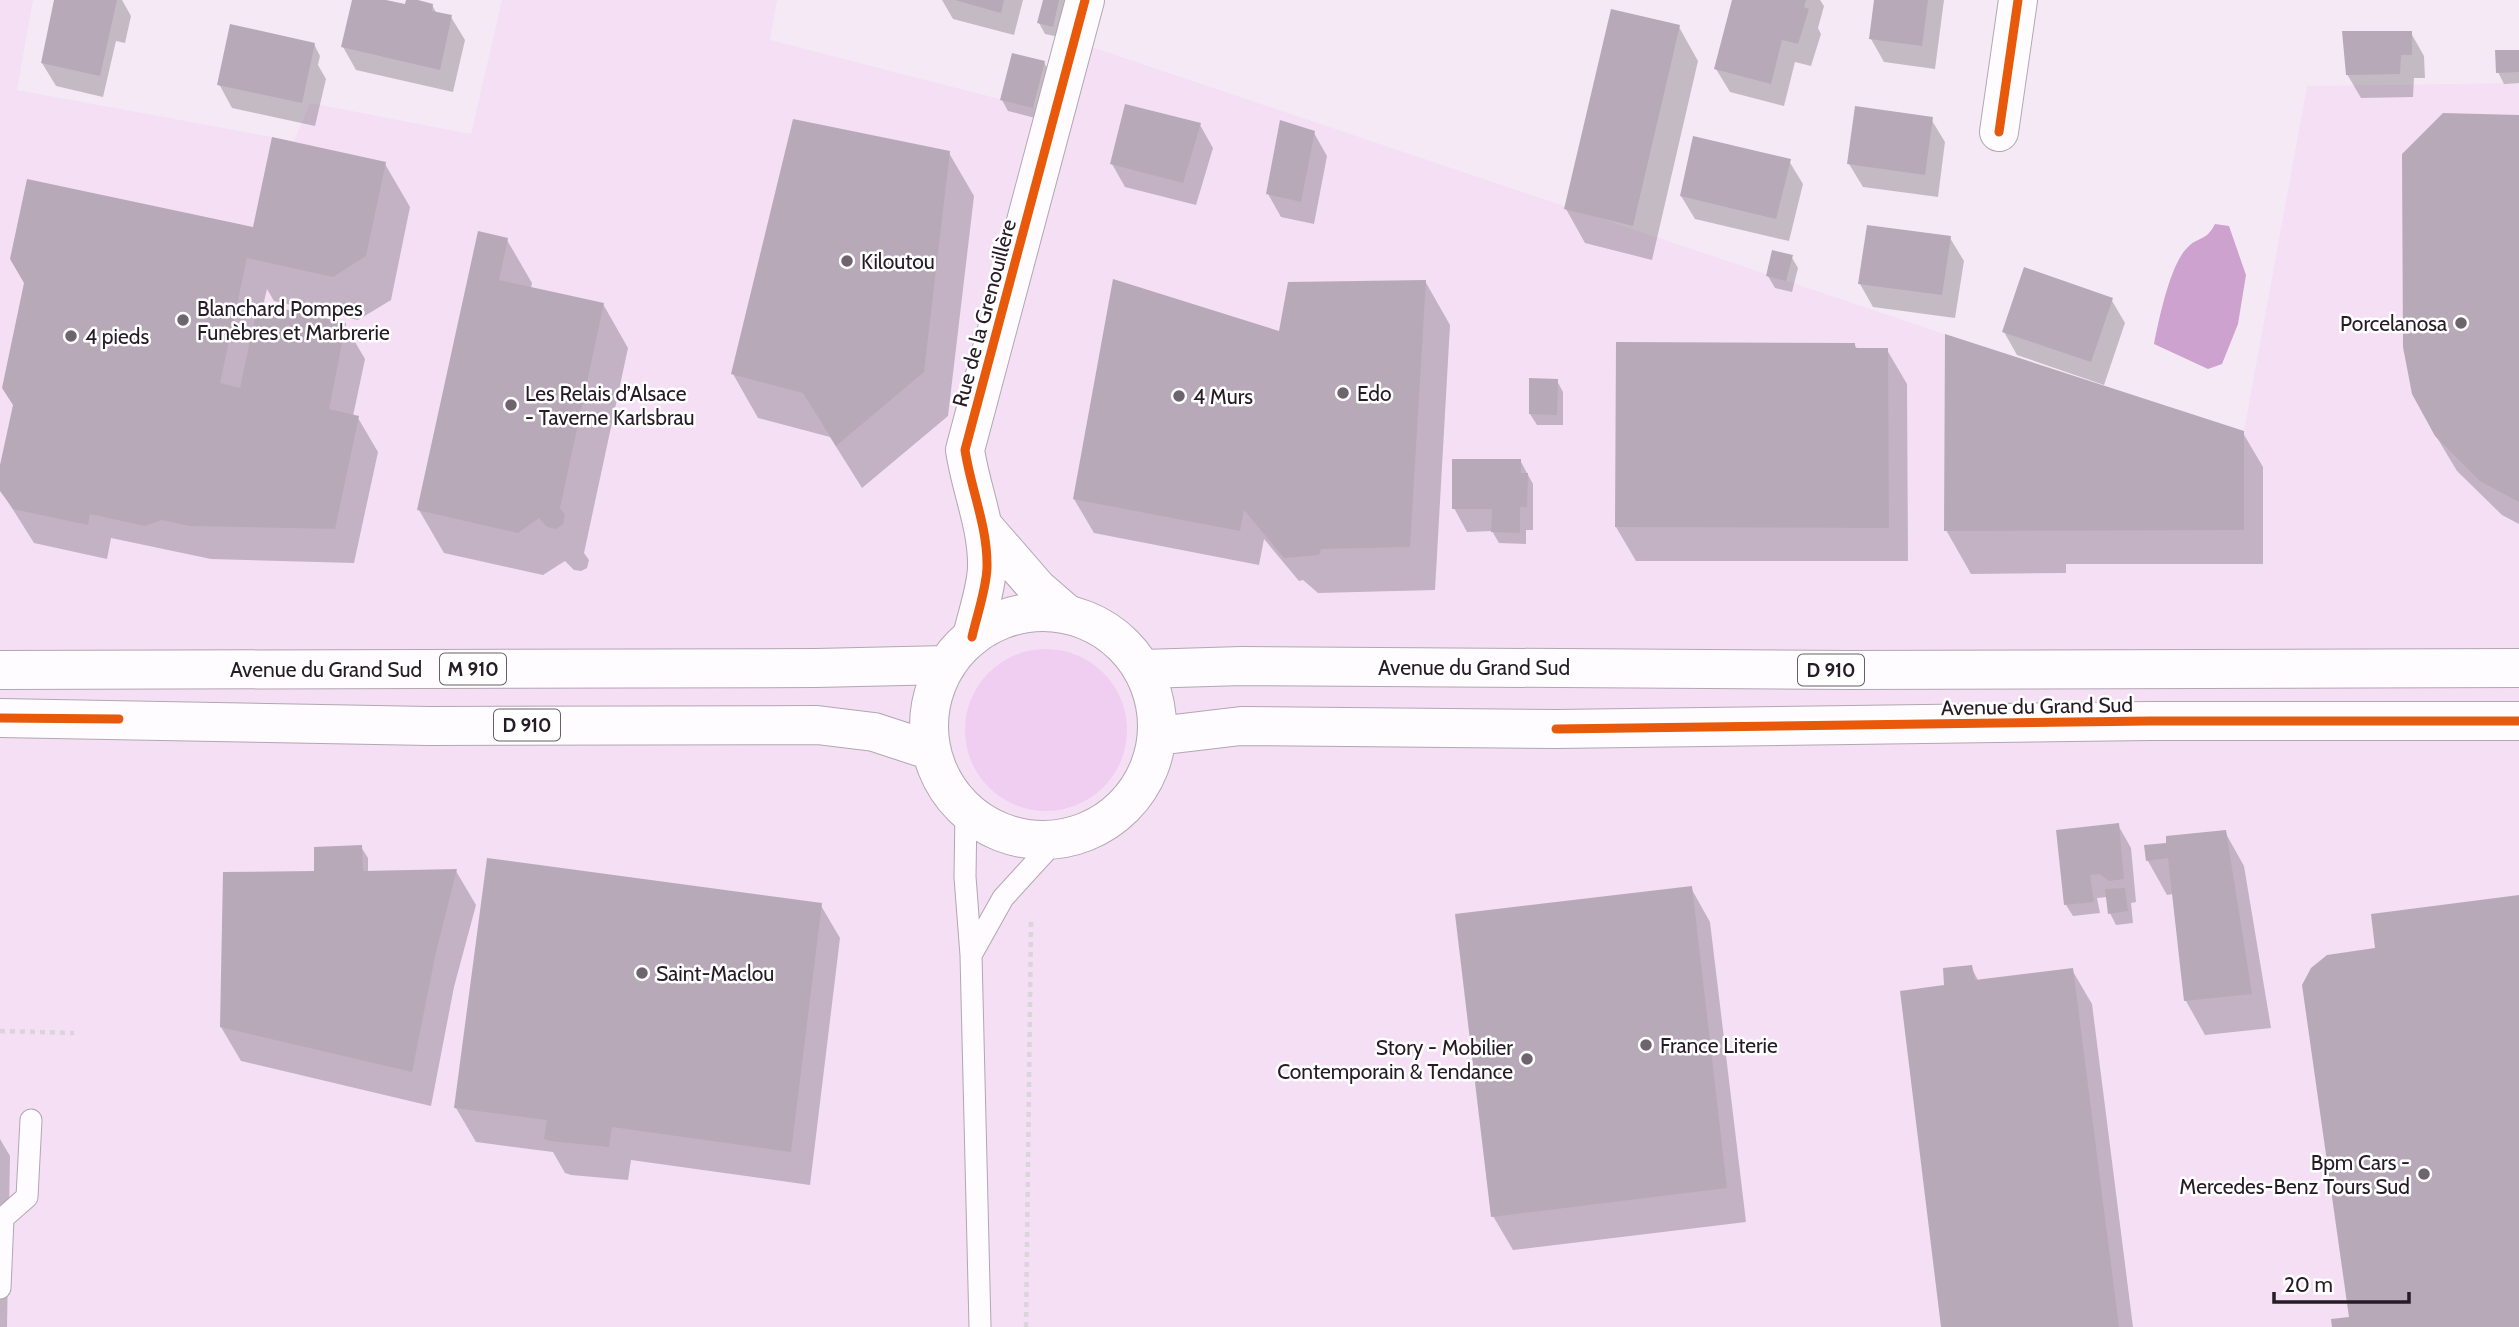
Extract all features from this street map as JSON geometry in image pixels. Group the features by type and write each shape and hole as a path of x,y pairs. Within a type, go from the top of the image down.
{"main road":[{"name":"Rue de la Grenouillère","path":"972,637 987,570 984,527 970,484 965,450 1085,0"},
{"path":"1999,132 2018,0"},
{"name":"Rue de la Grenouillère","path":"984,527 1037,588 1068,614"},
{"path":"1036,612 1068,614 1098,625 1123,644 1143,669 1152,690 1157,736 1145,776 1135,794 1113,817 1086,832 1056,840 1024,839 995,830 966,810 945,783 932,751 929,721 935,692 947,665 972,637 1004,619 1036,612"},
{"name":"Avenue du Grand Sud","path":"0,670 816,668 947,665"},
{"name":"Avenue du Grand Sud","path":"1143,669 1242,666 1847,670 2519,668"},
{"name":"D 910","path":"0,718 429,726 817,725 874,732 932,751"},
{"name":"Avenue du Grand Sud","path":"1157,736 1241,726 1583,729 2150,722 2519,721"}],"lane":[{"path":"966,810 965,877 971,955 980,1327"},
{"path":"971,955 1003,898 1056,840"},
{"path":"0,1288 3,1218 27,1197 31,1120"}],"path":[{"path":"1026,1327 1031,914"},
{"path":"0,1031 74,1033"}],"shaded area":[{"path":"0,0 33,0 17,90 294,141 310,103 471,134 502,0 777,0 770,40 1054,113 1074,41 2042,367 2244,431 2307,86 2519,83 2519,1327 0,1327"},
{"path":"2215,224 2229,226 2246,275 2238,324 2222,364 2208,369 2154,344 2175,267 2187,248 2208,234"},
{"path":"1046,649 1077,655 1103,673 1121,699 1127,730 1121,761 1103,787 1077,805 1046,811 1015,805 989,787 971,761 965,730 971,699 989,673 1015,655"}],"building":[{"path":"54,0 117,0 100,76 41,63"},
{"path":"352,0 386,0 405,4 406,0 418,0 433,4 432,11 452,15 440,70 341,47"},
{"path":"955,0 1004,0 1001,13"},
{"path":"1043,0 1059,0 1053,27 1037,23"},
{"path":"1732,0 1806,0 1804,7 1809,9 1798,44 1782,40 1771,84 1714,69"},
{"path":"1874,0 1928,0 1922,46 1869,39"},
{"path":"1611,9 1680,25 1633,226 1564,209"},
{"path":"230,24 315,43 302,103 217,85"},
{"path":"2342,31 2412,31 2412,55 2401,55 2400,74 2346,75"},
{"path":"2495,50 2519,50 2519,72 2496,73"},
{"path":"1012,53 1045,61 1033,108 1000,100"},
{"path":"1125,104 1201,123 1183,183 1110,164"},
{"path":"1855,106 1933,117 1925,175 1847,164"},
{"name":"Porcelanosa","path":"2443,113 2519,115 2519,502 2480,481 2435,436 2412,394 2403,347 2402,154"},
{"name":"Kiloutou","path":"793,119 950,151 924,372 836,446 803,393 731,374"},
{"path":"1280,120 1315,131 1301,202 1266,194"},
{"path":"1693,136 1791,159 1776,219 1680,196"},
{"path":"272,137 386,162 366,256 333,277 247,258 220,383 240,388 258,303 346,323 329,409 359,416 335,529 190,526 161,520 145,526 90,514 88,525 13,509 0,491 0,465 13,405 2,388 24,283 10,259 27,179 253,227"},
{"path":"1867,225 1951,236 1942,295 1858,284"},
{"name":"Les Relais d’Alsace - Taverne Karlsbrau","path":"478,231 508,238 499,280 604,303 560,508 565,515 563,524 556,529 547,527 539,518 518,533 417,510"},
{"path":"1772,250 1793,255 1786,281 1766,276"},
{"path":"2024,267 2113,298 2091,362 2002,332"},
{"path":"1113,279 1279,331 1288,282 1426,280 1410,547 1321,549 1319,555 1284,558 1244,510 1240,531 1073,499"},
{"path":"1945,334 2244,431 2244,530 1944,531"},
{"path":"1616,342 1855,343 1855,348 1888,348 1889,528 1615,527"},
{"path":"1529,378 1558,379 1557,415 1529,414"},
{"path":"1452,459 1521,459 1521,473 1528,473 1527,507 1520,507 1520,533 1491,532 1492,509 1452,509"},
{"path":"2119,823 2124,879 2109,881 2100,874 2090,875 2094,902 2064,905 2056,830"},
{"path":"2226,830 2252,994 2184,1001 2168,858 2146,861 2144,845 2166,843 2166,836"},
{"path":"362,845 363,871 457,869 436,952 412,1072 220,1027 223,872 314,871 314,847"},
{"name":"Saint-Maclou","path":"487,858 822,903 791,1152 612,1127 609,1147 550,1141 544,1139 547,1120 454,1108"},
{"path":"1692,886 1727,1188 1491,1217 1455,914"},
{"path":"2125,888 2128,911 2108,914 2105,889"},
{"name":"Bpm Cars - Mercedes-Benz Tours Sud","path":"2519,895 2519,1327 2332,1327 2331,1319 2349,1317 2302,985 2311,968 2327,955 2375,948 2371,914"},
{"path":"1972,965 1975,980 2073,968 2119,1327 1941,1327 1900,991 1944,985 1943,968"}],"cycle path":[{"path":"972,637 985,585 987,553 965,450 1085,0"},
{"path":"1999,132 2018,0"},
{"path":"0,718 119,719"},
{"path":"1556,729 2150,721 2519,721"}],"place":[{"name":"Kiloutou","path":"847,261"},
{"name":"Blanchard Pompes Funèbres et Marbrerie","path":"183,320"},
{"name":"Porcelanosa","path":"2461,323"},
{"name":"4 pieds","path":"71,336"},
{"name":"Edo","path":"1343,393"},
{"name":"4 Murs","path":"1179,396"},
{"name":"Les Relais d’Alsace - Taverne Karlsbrau","path":"511,405"},
{"name":"Saint-Maclou","path":"642,973"},
{"name":"France Literie","path":"1646,1045"},
{"name":"Story - Mobilier Contemporain & Tendance","path":"1527,1059"},
{"name":"Bpm Cars - Mercedes-Benz Tours Sud","path":"2424,1174"}]}
